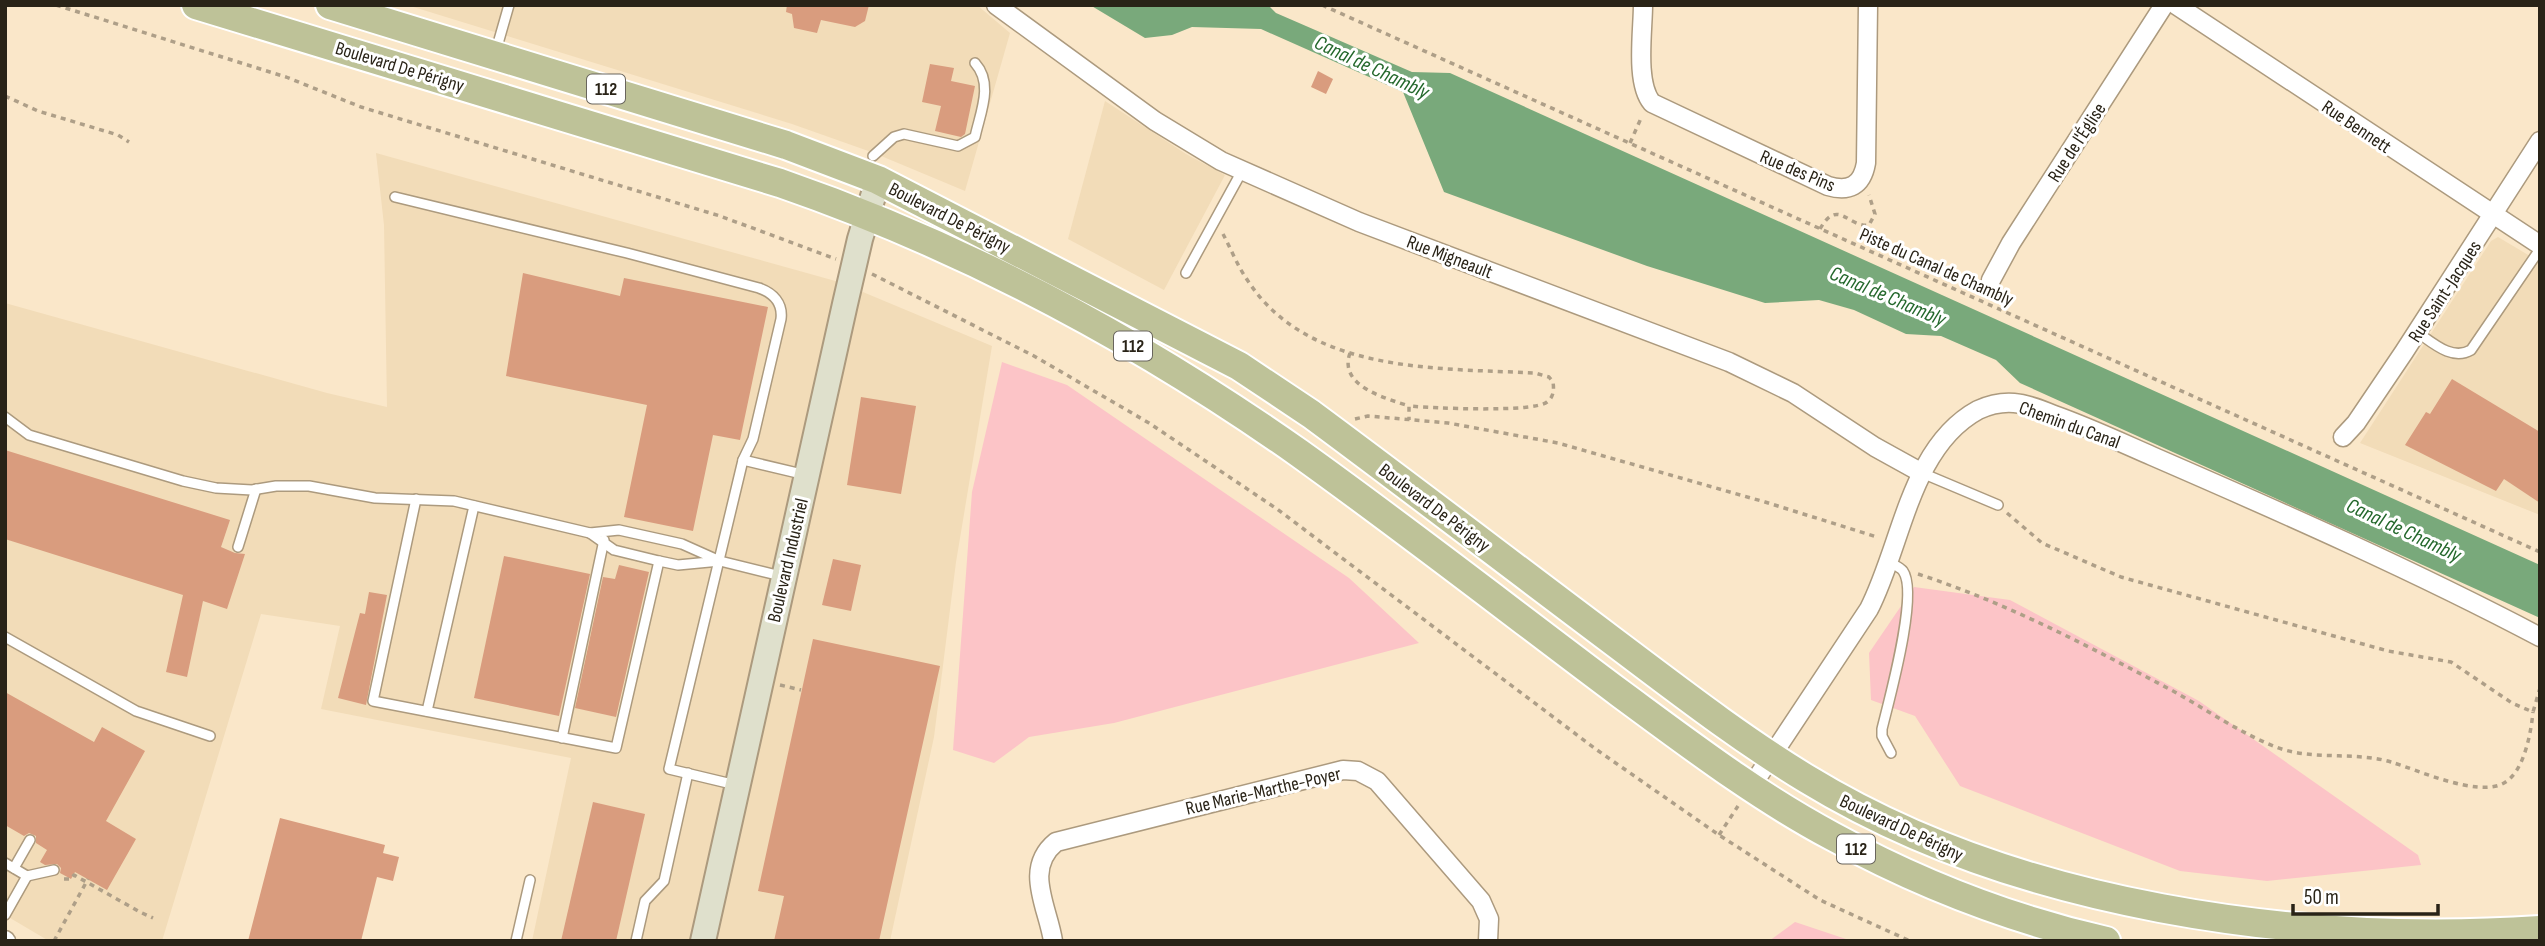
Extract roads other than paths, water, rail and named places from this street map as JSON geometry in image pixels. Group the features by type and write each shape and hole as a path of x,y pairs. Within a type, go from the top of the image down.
{"main road":[{"name":"Boulevard De Périgny","path":"196,5 738,169 866,216 1010,280 1118,338 1217,398 1310,461 1636,705 1751,787 1833,837 1915,877 1995,909 2106,941"},
{"name":"Boulevard De Périgny","path":"330,5 786,145 876,168 1261,380 1348,441 1705,710 1772,757 1867,812 1956,854 2037,883 2133,910 2217,927 2351,940 2449,939 2540,930"}],"street":[{"name":"Rue Migneault","path":"996,5 1155,121 1201,150 1242,171 1359,222 1719,357 1793,393 1875,447 1922,473"},
{"name":"Rue des Pins","path":"1643,5 1642,83 1652,103 1828,186 1842,189 1853,187 1860,180 1866,163 1868,5"},
{"name":"Rue de l'Église","path":"1991,280 2011,243 2164,5"},
{"name":"Rue Bennett","path":"2176,5 2540,247"},
{"name":"Rue Saint-Jacques","path":"2343,438 2417,332 2540,141"},
{"name":"Boulevard Industriel","path":"703,941 876,168"},
{"name":"Chemin du Canal","path":"1751,787 1895,566 1896,543 1922,473 1932,454 1950,430 1980,409 1995,404 2014,403 2032,407 2076,423 2218,484 2540,637"},
{"name":"Rue Marie-Marthe-Poyer","path":"1053,941 1038,876 1041,860 1056,842 1343,770 1358,771 1377,781 1466,884 1487,913 1490,926 1488,941"}],"lane":[{"path":"495,55 509,5"},
{"path":"876,168 899,135 909,134 958,146 975,137 985,91 984,76 975,63"},
{"path":"1186,273 1242,171"},
{"path":"395,197 759,288 771,293 780,304 781,319 753,439 743,460 669,769 737,785"},
{"path":"2417,332 2451,353 2462,354 2471,350 2540,247"},
{"path":"5,417 29,435 183,481 216,488 309,486 375,498 454,501 590,533 619,530 682,544 720,561 783,576"},
{"path":"743,460 807,475"},
{"path":"1922,473 1998,505"},
{"path":"238,547 256,489"},
{"path":"416,499 373,701 615,748 659,561"},
{"path":"427,711 474,506"},
{"path":"562,738 605,532"},
{"path":"590,533 614,550 659,561 678,565 720,561"},
{"path":"1891,753 1882,736 1882,729 1908,605 1907,584 1895,566"},
{"path":"5,637 136,711 210,736"},
{"path":"636,941 645,901 664,881 688,773"},
{"path":"30,839 10,866 27,876 54,870"},
{"path":"5,915 27,876"},
{"path":"516,941 530,880"}],"water":[{"name":"Canal de Chambly","path":"1090,5 1268,5 1276,13 1412,72 1450,73 2540,565 2540,618 2020,383 1996,360 1941,336 1906,334 1854,310 1819,300 1765,303 1647,266 1444,192 1403,92 1261,29 1192,27 1172,35 1145,38"}]}
